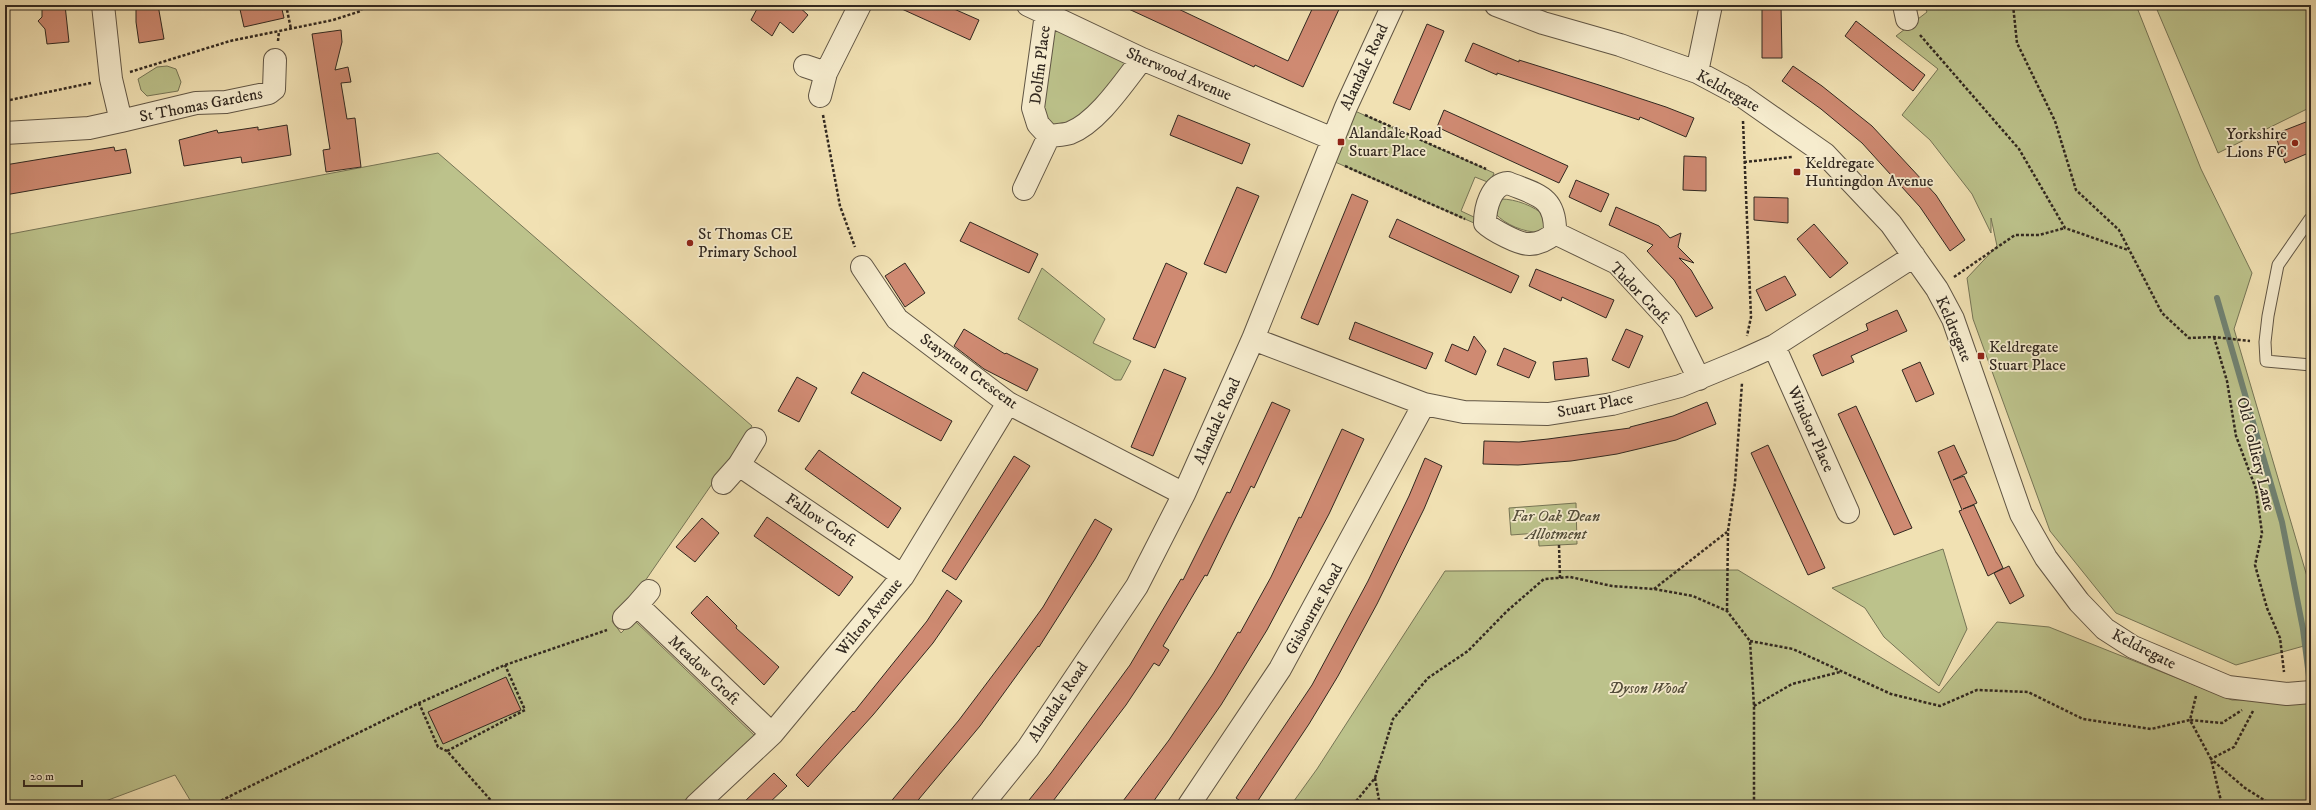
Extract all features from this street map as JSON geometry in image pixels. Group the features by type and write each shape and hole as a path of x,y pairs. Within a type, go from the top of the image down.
{"street":[{"name":"St Thomas Gardens","path":"103,5 111,79 121,121 196,103 226,102 269,93 274,89 275,60"},
{"path":"820,96 826,73 860,5"},
{"name":"Alandale Road","path":"982,805 1028,748 1137,586 1184,494 1253,339 1346,107 1393,5"},
{"name":"Keldregate","path":"1496,5 1543,23 1620,45 1697,72 1742,96 1825,154 1891,224 1937,290 1953,319 2021,514 2046,558 2079,602 2105,629 2133,647 2228,687 2262,696 2311,692"},
{"path":"1697,72 1711,5"},
{"name":"Sherwood Avenue","path":"1037,10 1329,148"},
{"name":"Dolfin Place","path":"1037,10 1033,108 1038,124 1049,136"},
{"path":"1024,189 1049,136 1070,133 1083,126 1117,91 1142,59"},
{"path":"805,66 826,73"},
{"path":"5,133 89,128 121,121"},
{"path":"1508,183 1544,198 1556,215 1556,233 1546,241 1529,245 1491,229 1485,223 1485,212 1495,188 1508,183"},
{"name":"Tudor Croft","path":"1556,233 1617,263 1671,322 1699,379"},
{"name":"Stuart Place","path":"1253,339 1424,404 1464,412 1548,414 1612,404 1680,386 1699,379 1774,346 1914,256"},
{"name":"Staynton Crescent","path":"862,267 897,319 1008,403 1184,494"},
{"name":"Windsor Place","path":"1774,346 1848,512"},
{"name":"Wilton Avenue","path":"696,805 772,734 903,576 1008,403"},
{"name":"Gisbourne Road","path":"1189,805 1280,669 1424,404"},
{"path":"723,483 739,465 755,439"},
{"name":"Fallow Croft","path":"739,465 903,576"},
{"name":"Meadow Croft","path":"637,605 772,734"}],"lane":[{"path":"2310,220 2278,265 2265,342 2266,361 2311,365"}],"path":[{"path":"286,5 291,29"},
{"path":"179,56 230,41 333,20 361,11 362,5"},
{"path":"2013,5 2017,43 2055,121 2076,190 2119,230 2128,250 2162,313 2190,338 2214,337 2234,339"},
{"path":"1905,12 2018,149 2065,228"},
{"path":"820,96 840,206 862,267"},
{"path":"1742,96 1750,317"},
{"path":"1346,107 1494,173 1503,184"},
{"path":"1329,148 1474,223 1485,223"},
{"path":"1744,162 1825,154"},
{"path":"1937,290 2015,234 2039,235 2065,228 2128,250"},
{"name":"Old Colliery Lane","path":"2214,337 2227,381 2236,436 2256,489 2262,532 2255,565 2267,608 2280,638 2287,694"},
{"path":"1727,611 1728,531 1736,482 1743,360"},
{"path":"1654,589 1728,531"},
{"path":"1559,545 1560,578"},
{"path":"1353,805 1375,778 1394,719 1428,678 1468,651 1507,611 1544,579 1570,577 1612,586 1654,589 1693,596 1727,611 1750,641 1754,706 1754,805"},
{"path":"212,805 419,703 505,665 612,628 637,605"},
{"path":"1750,641 1793,649 1891,694 1940,706 1977,690 2028,692 2083,718 2151,729 2190,720 2222,723 2262,696"},
{"path":"447,750 525,710 505,665"},
{"path":"1754,706 1792,684 1841,672"},
{"path":"2200,675 2190,720 2211,759 2222,805"},
{"path":"2211,759 2234,746 2262,696"},
{"path":"419,703 438,747 447,750 495,805"},
{"path":"2211,759 2245,788 2272,805"},
{"path":"1375,778 1380,805"},
{"path":"221,801 223,805"}],"green space":[{"path":"1924,5 2136,5 2201,169 2252,273 2234,329 2311,590 2311,644 2236,665 2116,613 2050,531 1973,319 1967,278 1997,246 1991,218 1991,233 1972,194 1930,140 1902,115 1938,69 1896,36 1927,12"},
{"path":"2155,5 2311,5 2311,107 2218,153"},
{"path":"1046,14 1142,59 1117,91 1049,136 1037,77"},
{"path":"167,66 176,69 181,82 178,91 147,96 141,90 138,79 157,67"},
{"path":"1346,107 1494,173 1490,183 1475,177 1461,211 1476,218 1474,223 1326,158"},
{"path":"438,153 752,426 636,594 612,621 621,633 634,620 756,737 680,805 234,805 230,797 212,805 193,805 175,775 95,805 5,805 5,235"},
{"path":"1501,199 1519,202 1536,209 1545,216 1545,227 1539,232 1533,232 1521,229 1504,221 1496,214"},
{"path":"1042,268 1105,319 1093,343 1131,361 1121,380 1115,380 1018,319"},
{"name":"Far Oak Dean Allotment","path":"1576,503 1577,544 1539,546 1538,533 1511,535 1509,508"},
{"path":"1943,549 1967,629 1939,686 1884,637 1865,608 1832,588"},
{"name":"Dyson Wood","path":"1738,570 1939,693 1997,622 2049,627 2232,700 2311,700 2311,805 1291,805 1317,769 1445,571"}],"building":[{"path":"42,5 65,5 69,42 47,44 45,29 38,21 42,17"},
{"path":"136,5 158,5 164,39 139,43 136,22"},
{"path":"239,5 281,5 284,18 244,27"},
{"path":"759,5 797,5 808,15 793,33 780,22 772,36 751,20"},
{"path":"893,5 945,5 979,20 970,40"},
{"path":"1120,5 1170,5 1288,61 1314,5 1341,5 1303,87 1255,65 1254,67"},
{"path":"1762,5 1781,5 1782,58 1762,58"},
{"path":"1856,21 1925,75 1913,91 1845,36"},
{"path":"1427,24 1444,31 1410,110 1393,103"},
{"path":"341,30 342,42 335,70 348,67 351,82 341,83 347,119 355,118 361,167 326,172 323,150 330,149 312,34"},
{"path":"1473,43 1519,62 1519,60 1599,85 1666,107 1694,118 1686,137 1640,117 1639,120 1497,73 1497,75 1465,61"},
{"path":"1793,66 1822,86 1872,126 1936,195 1965,240 1950,251 1920,207 1862,143 1821,109 1782,81"},
{"path":"1444,110 1568,166 1559,183 1437,127"},
{"path":"1178,115 1250,144 1242,164 1170,135"},
{"name":"Yorkshire Lions FC","path":"2311,120 2311,152 2285,163 2275,134"},
{"path":"287,125 291,155 242,163 241,157 184,166 179,140 217,130 218,133 258,127 258,130"},
{"path":"114,147 115,151 126,149 131,173 5,195 5,165"},
{"path":"1684,156 1706,157 1706,191 1683,190"},
{"path":"1576,180 1609,194 1601,212 1569,197"},
{"path":"1237,187 1259,196 1226,273 1204,264"},
{"path":"1352,194 1368,201 1318,325 1301,318"},
{"path":"1754,197 1788,198 1788,223 1754,220"},
{"path":"1616,207 1659,226 1670,238 1681,233 1678,247 1694,263 1679,258 1691,270 1713,308 1696,317 1674,280 1647,251 1653,245 1609,225"},
{"path":"1397,219 1519,276 1511,293 1389,237"},
{"path":"970,222 1038,254 1029,273 960,241"},
{"path":"1814,224 1848,263 1830,278 1797,239"},
{"path":"905,263 925,293 905,307 885,276"},
{"path":"1166,263 1187,273 1155,348 1133,339"},
{"path":"1536,269 1614,300 1606,318 1562,297 1561,301 1529,286"},
{"path":"1785,276 1796,295 1766,311 1756,290"},
{"path":"1897,310 1907,331 1851,356 1854,362 1822,376 1813,355 1868,330 1866,324"},
{"path":"1355,322 1433,353 1426,369 1349,339"},
{"path":"964,329 1005,354 1006,353 1038,369 1027,391 984,369 954,346"},
{"path":"1626,329 1643,336 1629,368 1612,360"},
{"path":"1474,336 1486,351 1476,375 1445,361 1452,344 1468,351"},
{"path":"1504,348 1536,362 1529,378 1497,365"},
{"path":"1587,358 1589,376 1555,380 1553,362"},
{"path":"1920,362 1934,394 1916,402 1902,370"},
{"path":"1164,369 1186,378 1153,456 1131,447"},
{"path":"863,372 952,421 941,441 851,393"},
{"path":"797,377 817,388 799,422 778,411"},
{"path":"1272,402 1290,410 1254,488 1251,486 1207,576 1205,575 1163,646 1169,650 1159,666 1154,663 1126,705 1050,805 1025,805 1051,773 1130,665 1181,579 1183,580 1227,492 1230,493"},
{"path":"1707,402 1716,424 1676,440 1617,454 1571,461 1518,465 1483,464 1484,441 1519,442 1630,428 1673,416"},
{"path":"1856,406 1912,528 1894,535 1838,414"},
{"path":"1342,429 1364,439 1329,514 1267,630 1221,705 1151,805 1120,805 1169,740 1213,674 1238,632 1240,633 1271,577 1299,517 1301,518"},
{"path":"1768,445 1825,568 1808,575 1751,453"},
{"path":"1954,445 1967,473 1953,480 1964,476 1977,503 1963,509 1974,505 2003,568 1988,576 1959,511 1962,510 1938,452"},
{"path":"819,450 901,508 888,528 805,469"},
{"path":"1014,456 1030,466 956,580 942,571"},
{"path":"1425,458 1442,466 1424,509 1377,604 1338,676 1309,724 1255,805 1246,805 1236,798 1312,685 1368,581 1409,496"},
{"path":"767,517 853,577 839,596 754,536"},
{"path":"702,518 719,533 695,562 676,547"},
{"path":"1095,519 1112,529 1095,559 1039,647 1038,646 980,726 914,805 888,805 959,720 1043,607"},
{"path":"2009,566 2024,596 2010,604 1994,573"},
{"path":"947,590 962,601 933,643 873,715 808,787 796,775 853,711 854,712 927,621"},
{"path":"707,596 737,626 736,628 779,667 764,685 691,613"},
{"path":"506,677 521,710 443,744 428,712"},
{"path":"774,773 787,786 767,805 741,805"}],"waterway":[{"path":"2217,298 2282,522 2303,629 2309,676"}],"place":[{"name":"Alandale Road Stuart Place","path":"1341,142"},
{"name":"Yorkshire Lions FC","path":"2295,143"},
{"name":"Keldregate Huntingdon Avenue","path":"1797,172"},
{"name":"St Thomas CE Primary School","path":"690,243"},
{"name":"Keldregate Stuart Place","path":"1981,356"}]}
